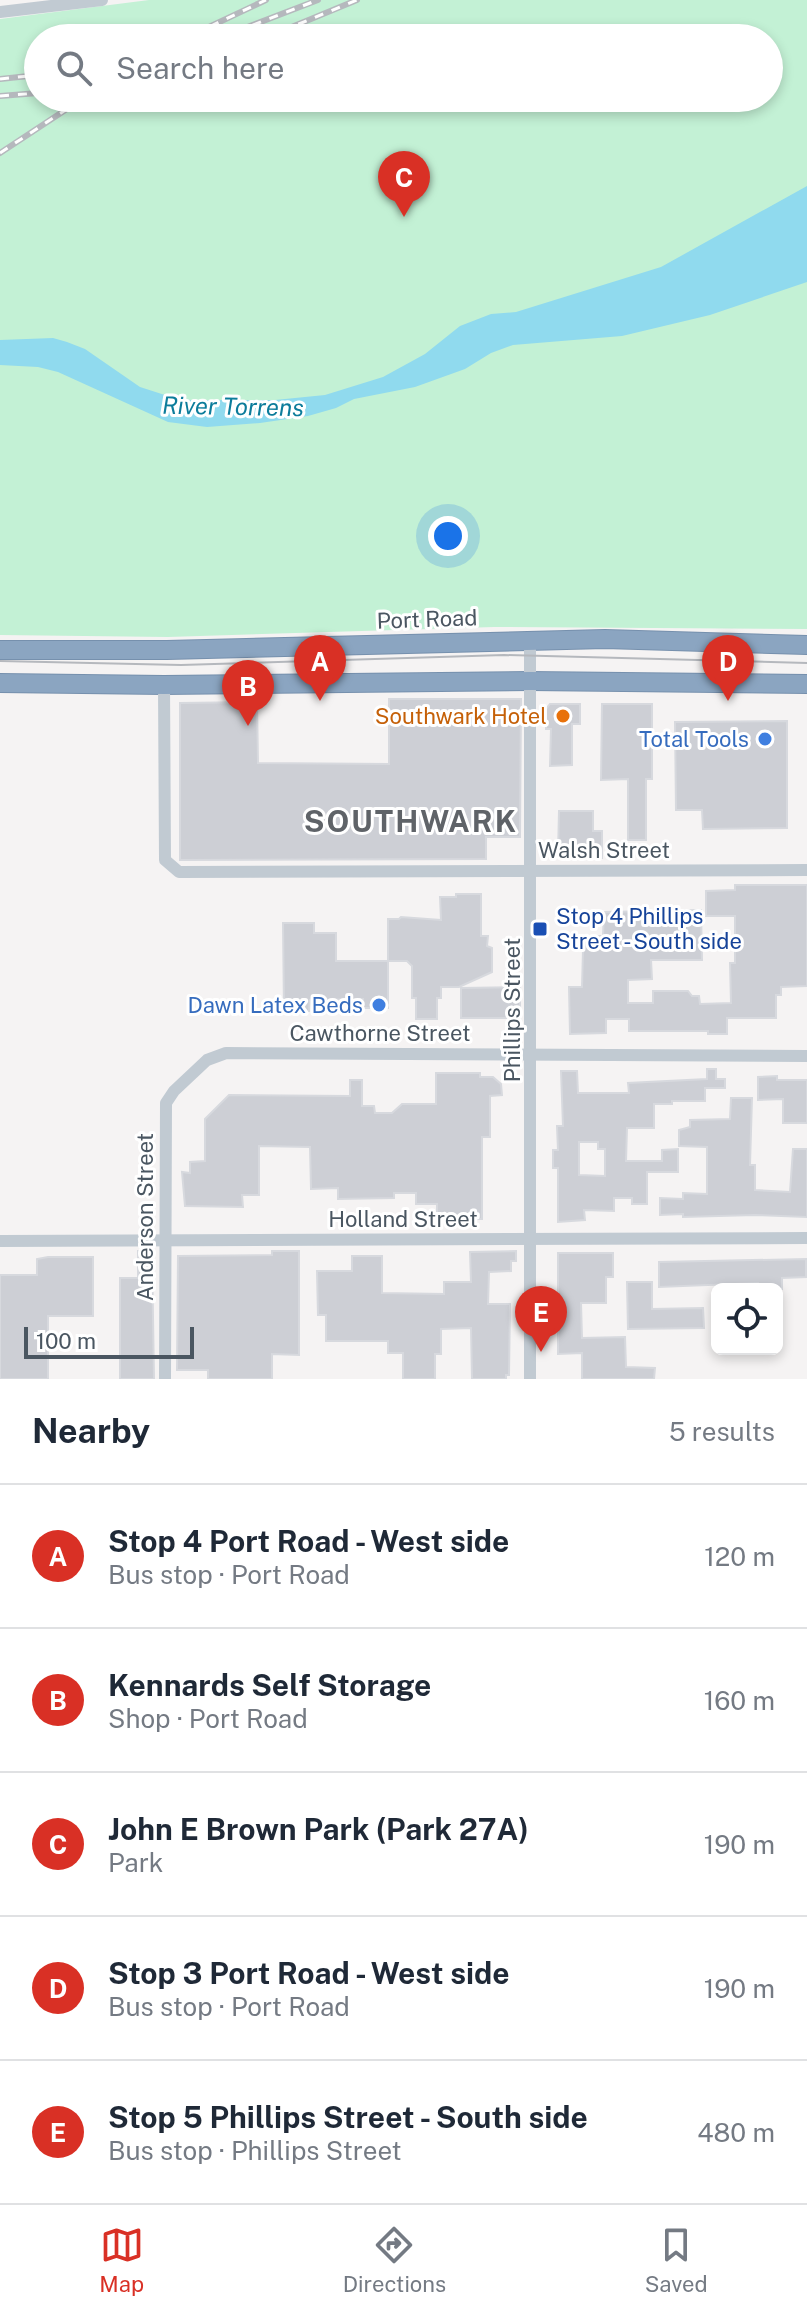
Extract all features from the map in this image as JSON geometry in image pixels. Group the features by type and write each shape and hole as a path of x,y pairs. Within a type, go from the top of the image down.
{"highway":[{"name":"Port Road","path":"0,650 167,650 605,639 807,645"},
{"path":"0,683 164,685 530,681 807,684"}],"street":[{"path":"0,12 102,0"},
{"name":"Phillips Street","path":"530,640 530,1379"},
{"name":"Walsh Street","path":"164,685 165,860 179,872 807,870"},
{"name":"Cawthorne Street","path":"166,1103 174,1091 207,1060 226,1053 807,1056"},
{"name":"Anderson Street","path":"165,1379 166,1103"},
{"name":"Holland Street","path":"0,1241 807,1238"}],"green space":[{"path":"149,0 807,0 807,629 494,627 168,637 0,635 0,19"}],"water":[{"name":"River Torrens","path":"807,186 807,282 710,315 622,336 513,345 491,353 465,369 415,387 354,399 308,416 207,427 168,422 58,372 38,367 0,365 0,340 53,338 85,349 140,387 168,396 190,400 275,400 325,395 383,377 425,354 460,326 491,314 516,312 661,267"}],"building":[{"path":"389,699 521,699 520,837 486,837 486,859 180,860 180,703 257,702 258,763 389,764"},
{"path":"550,704 580,704 580,724 572,724 572,765 550,766 551,729 546,729 546,709"},
{"path":"602,704 652,704 652,779 646,779 646,840 628,840 628,779 601,780"},
{"path":"787,721 787,828 703,829 702,810 676,810 675,722"},
{"path":"559,811 593,811 593,831 602,831 602,858 558,854"},
{"path":"735,885 807,885 807,986 781,987 781,995 776,995 776,1018 727,1018 727,1034 708,1034 708,1031 629,1031 629,1019 606,1019 606,1033 570,1034 569,987 582,987 583,950 578,947 579,936 603,936 604,912 701,910 702,960 651,960 652,979 628,980 628,1003 653,1003 653,991 688,991 692,996 699,996 700,1004 731,1003 730,963 735,963 735,916 706,916 706,891 735,890"},
{"path":"456,894 481,894 481,936 488,936 487,946 492,948 492,972 459,987 441,987 441,998 437,998 437,1019 416,1019 416,998 412,998 412,966 407,961 388,961 388,919 441,920 440,897 456,897"},
{"path":"283,923 314,923 314,933 336,933 336,961 388,961 388,1008 363,1008 363,999 310,1000 309,1011 284,1011"},
{"path":"520,987 520,1018 461,1018 461,988"},
{"path":"707,1069 716,1069 716,1079 725,1079 725,1088 705,1088 705,1101 654,1104 654,1128 627,1128 626,1161 662,1161 662,1150 678,1149 678,1172 647,1172 647,1204 632,1204 632,1198 614,1198 614,1211 584,1210 585,1220 558,1222 558,1168 553,1168 553,1150 558,1150 557,1126 563,1126 561,1071 577,1071 578,1093 629,1093 628,1083 707,1079","holes":["579,1142 598,1142 598,1149 605,1149 605,1176 579,1175"]},
{"path":"436,1073 480,1073 480,1077 493,1077 501,1084 502,1095 490,1096 490,1137 482,1137 482,1219 437,1219 437,1204 416,1204 416,1193 394,1193 394,1198 338,1199 338,1188 311,1189 310,1147 259,1146 259,1195 242,1195 243,1207 185,1206 182,1172 190,1173 190,1162 205,1161 205,1119 229,1095 350,1096 350,1080 362,1080 362,1106 374,1106 375,1113 392,1113 402,1104 436,1104"},
{"path":"777,1076 777,1080 807,1080 807,1123 783,1123 783,1099 758,1100 758,1077"},
{"path":"731,1098 752,1098 750,1165 755,1165 755,1190 790,1192 793,1149 807,1149 807,1217 660,1215 660,1198 683,1199 683,1193 707,1194 707,1147 679,1146 679,1130 690,1127 690,1120 730,1119"},
{"path":"138,1251 149,1251 152,1255 154,1379 120,1379 120,1278 138,1278"},
{"path":"272,1251 299,1251 299,1355 272,1354 272,1379 208,1379 208,1370 177,1370 178,1256 272,1255"},
{"path":"516,1251 516,1261 511,1261 511,1271 489,1272 488,1304 510,1304 509,1375 506,1379 472,1379 471,1328 441,1329 441,1354 435,1354 435,1379 403,1379 403,1353 388,1353 388,1341 326,1341 326,1315 318,1315 317,1271 352,1271 352,1256 382,1256 382,1293 444,1294 444,1282 471,1282 470,1252"},
{"path":"558,1253 613,1253 613,1277 606,1277 606,1303 581,1303 582,1338 625,1337 626,1367 655,1368 654,1379 582,1379 582,1353 558,1354"},
{"path":"93,1257 93,1316 48,1316 48,1379 0,1379 0,1275 37,1275 37,1259"},
{"path":"806,1259 806,1277 782,1278 782,1283 659,1287 659,1262"},
{"path":"627,1282 652,1282 652,1309 703,1308 704,1328 628,1329"}],"tram line":[{"path":"0,661 181,665 504,655 807,663"}],"railway":[{"path":"215,24 266,0"},
{"path":"255,24 318,0"},
{"path":"299,24 357,0"},
{"path":"0,79 24,76"},
{"path":"0,96 24,94"},
{"path":"0,153 62,112"}],"place":[{"name":"John E Brown Park (Park 27A)","path":"404,217"},
{"name":"Stop 4 Port Road - West side","path":"320,701"},
{"name":"Stop 3 Port Road - West side","path":"728,701"},
{"name":"Southwark Hotel","path":"563,716"},
{"name":"Kennards Self Storage","path":"248,726"},
{"name":"Total Tools","path":"765,739"},
{"name":"Stop 4 Phillips Street - South side","path":"540,929"},
{"name":"Dawn Latex Beds","path":"379,1005"},
{"name":"Stop 5 Phillips Street - South side","path":"541,1352"}],"district":[{"name":"SOUTHWARK","path":"411,822"}]}
